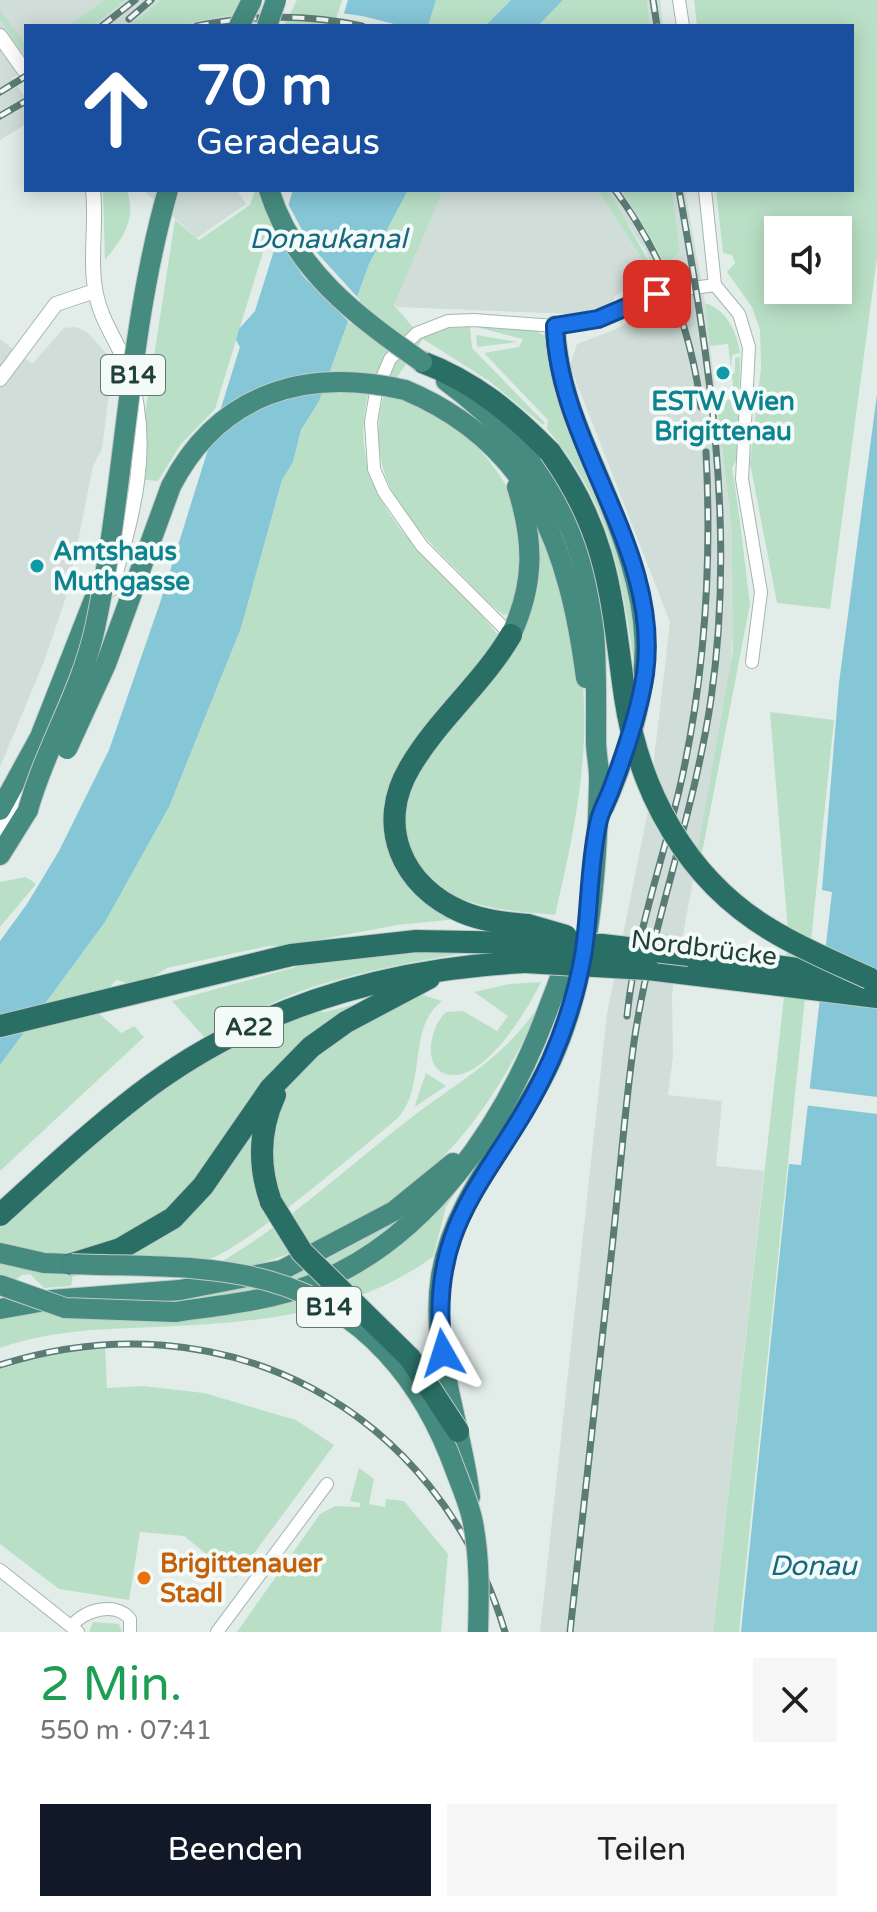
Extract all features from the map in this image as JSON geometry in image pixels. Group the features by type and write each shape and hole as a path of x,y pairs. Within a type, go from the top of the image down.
{"highway":[{"path":"240,24 252,0"},
{"path":"268,24 276,0"},
{"name":"B14","path":"0,855 28,810 84,666 106,563 139,314 168,192"},
{"name":"B14","path":"270,192 284,229 314,273 358,316 487,412 516,444 568,523 585,570 595,622 598,822 583,953 568,1014 551,1061 465,1207 448,1247 439,1298 443,1353 473,1520 479,1572 478,1632"},
{"path":"555,326 559,368 572,415 623,534 635,571 646,633 639,703 598,822"},
{"path":"422,362 470,384 503,406 550,452 583,502 601,547 610,583 629,720 650,789 668,825 700,871 747,914 785,939 874,985"},
{"path":"28,810 46,787 87,708 158,515 182,465 196,447 237,410 288,387 344,380 405,390 449,410 487,440 549,526 561,553 578,621 588,697 596,716"},
{"path":"513,472 528,527 532,560 526,600 511,635 485,675 423,746 405,776 397,796 393,827 401,859 424,889 463,913 526,943"},
{"path":"0,810 51,710 106,563"},
{"path":"0,1285 65,1308 175,1312 269,1298 314,1284 347,1268 408,1225 437,1198 473,1155 525,1065 567,959 578,901 596,757"},
{"name":"A22","path":"0,1026 291,955 416,941 526,943"},
{"name":"Nordbrücke","path":"526,943 648,969 874,985"},
{"name":"Nordbrücke","path":"526,943 602,945 874,985"},
{"name":"A22","path":"0,1215 71,1150 174,1069 256,1024 329,994 456,965 526,943"},
{"path":"71,1264 120,1249 155,1231 191,1201 251,1114 311,1047 346,1022 456,965"},
{"path":"287,1072 264,1125 261,1164 271,1202 302,1252 410,1358 458,1431"},
{"path":"0,1309 51,1300 180,1290 282,1270 394,1211 447,1169 486,1129"},
{"name":"B14","path":"0,1253 71,1264 211,1270 239,1275 290,1288 353,1321 389,1353 423,1397 448,1449 473,1520"}],"street":[{"path":"679,0 683,24"},
{"path":"0,36 24,70"},
{"path":"0,833 64,713 100,625 136,504 137,403 126,364 110,333 95,291 93,192"},
{"path":"705,192 715,285 739,314 749,347 742,479 761,592 752,662"},
{"path":"511,635 422,546 384,492 374,469 373,407 390,359 407,341 429,326 467,319 555,326 598,319 671,291 715,285"},
{"path":"0,379 56,304 95,291"},
{"path":"217,1632 327,1484"},
{"path":"2,1572 75,1629 83,1613 98,1610 118,1612 130,1626"}],"shaded area":[{"path":"0,0 104,0 71,24 24,24 24,70 12,78 24,96 24,125 0,140"},
{"path":"126,0 161,0 131,24 95,24"},
{"path":"647,0 660,0 663,24 650,24"},
{"path":"262,9 258,24 180,24"},
{"path":"145,192 238,192 246,204 197,238"},
{"path":"442,192 599,192 650,272 614,297 613,306 573,314 397,307 394,303"},
{"path":"607,192 623,192 666,264 680,252 672,192 685,192 705,303 732,534 735,602 730,681 672,994 673,1056 668,1095 722,1101 716,1166 764,1171 713,1632 540,1632 607,1014 648,811 670,622 570,366 577,344 616,329 667,302 646,252"},
{"path":"76,327 87,332 113,361 102,449 93,466 68,591 45,659 0,767 0,339 32,364 64,328"}],"green space":[{"path":"104,0 126,0 95,24 71,24"},
{"path":"161,0 240,0 232,14 185,24 131,24"},
{"path":"297,0 342,0 335,24 285,24"},
{"path":"436,0 511,0 487,24 429,24"},
{"path":"563,0 647,0 650,24 540,24"},
{"path":"694,0 877,0 877,258 830,609 777,603 750,463 761,368 760,330 752,307 727,272 735,263 732,255 723,253 716,192 854,192 854,24 697,24"},
{"path":"0,10 24,43 24,53 0,20"},
{"path":"103,192 128,192 129,219 123,236 105,260"},
{"path":"254,192 281,192 215,409 181,444 158,481 135,479 175,220 199,240 250,205"},
{"path":"407,192 442,192 394,305 422,338 448,328 470,327 472,348 545,423 543,425 489,381 423,339 396,379 479,450 510,493 520,518 525,554 511,613 504,615 418,530 392,491 383,470 379,447 384,393 369,390 363,431 368,467 380,499 422,554 498,635 386,819 458,919 397,925 286,946 268,946 167,968 139,986 116,980 93,1008 121,1033 134,1026 144,1037 0,1171 0,1065 105,922 169,807 241,628 282,480 293,462 301,430 319,401 369,264"},
{"path":"599,192 608,192 614,200 654,270 650,272"},
{"path":"623,192 672,192 680,252 666,264"},
{"path":"705,303 725,316 736,337 740,353 732,355 731,369 728,344 710,346"},
{"path":"476,327 534,330 548,338 552,373 561,407 629,570 637,614 636,679 620,578 601,516 569,458 547,429 548,420 484,353 519,347 523,339"},
{"path":"476,335 517,342 477,347"},
{"path":"740,357 738,458 732,468 750,604 702,853 698,849 733,651 732,534 717,402 734,399 732,374 735,373 735,358"},
{"path":"537,527 548,537 571,618 579,651 584,698 579,792 555,915 486,906 445,891 429,877 416,859 405,820 408,790 414,776 453,720 511,647 529,616 539,579"},
{"path":"770,712 834,720 739,1632 713,1632 784,997 788,931"},
{"path":"26,877 36,884 0,927 0,882"},
{"path":"430,950 473,952 394,966 316,986 273,1003 205,1038 172,1001 307,964"},
{"path":"541,982 517,1023 480,1065 454,1075 443,1073 436,1067 432,1059 432,1039 435,1028 446,1012 463,1011 497,1031 508,1016 474,992 509,984"},
{"path":"424,995 442,1001 431,1012 424,1026 412,1090 397,1119 268,1223 215,1256 190,1262 131,1255 256,1120 269,1161 278,1105 287,1085 316,1053 354,1028 413,997"},
{"path":"543,999 516,1055 486,1104 453,1146 416,1182 373,1213 326,1239 273,1259 213,1276 212,1267 290,1215 412,1117 484,1065 515,1036"},
{"path":"364,1002 157,1222 100,1246 77,1251 71,1286 44,1288 30,1274 22,1275 0,1291 0,1228 126,1117 215,1055 313,1010 325,1012"},
{"path":"426,1073 446,1086 416,1106 415,1105"},
{"path":"525,1082 527,1084 472,1175 466,1175 446,1207 433,1257 402,1276 369,1292 301,1312 229,1323 77,1332 38,1337 0,1348 0,1319 191,1297 266,1281 334,1255 378,1231 420,1202 390,1228 333,1264 274,1286 169,1303 169,1322 259,1311 301,1298 369,1263"},
{"path":"105,1343 107,1388 143,1386 204,1393 296,1420 334,1445 236,1578 184,1536 140,1532 129,1600 59,1589 0,1544 0,1365 53,1350"},
{"path":"359,1468 374,1479 369,1504 385,1507 386,1499 404,1501 448,1554 441,1632 237,1632 320,1514 335,1506 360,1507 360,1503 350,1501"},
{"path":"93,1622 119,1624 122,1632 89,1632"}],"water":[{"path":"348,0 436,0 429,24 341,24"},
{"path":"511,0 563,0 540,24 487,24"},
{"name":"Donaukanal","path":"292,192 407,192 369,264 319,401 301,430 293,462 282,480 241,628 169,807 105,922 0,1065 0,941 59,851 109,750 161,600 240,347 236,340 239,329 255,311"},
{"name":"Donau","path":"877,394 877,1632 741,1632 789,1164 801,1165 832,892 822,890 839,683"}],"pier":[{"path":"340,13 394,24 337,24"},
{"path":"286,200 310,245 360,300 351,324 303,276 275,234"},
{"path":"806,1088 877,1097 877,1114 804,1105"}],"railway":[{"path":"105,24 135,0"},
{"path":"129,19 151,0"},
{"path":"653,0 657,24"},
{"path":"211,24 280,17 352,24"},
{"path":"0,92 24,77"},
{"path":"0,116 24,102"},
{"path":"616,192 647,240 672,293 690,349 701,407"},
{"path":"570,1632 634,1042 641,998 704,743 718,635 721,571 716,443 679,192"},
{"path":"627,1016 636,958 688,749 701,665 708,538 706,452"},
{"path":"0,1365 83,1347 164,1345 240,1359 311,1388 375,1430 429,1486 473,1553 505,1632"}],"place":[{"name":"ESTW Wien Brigittenau","path":"723,373"},
{"name":"Amtshaus Muthgasse","path":"37,566"},
{"name":"Brigittenauer Stadl","path":"144,1578"}],"route":[{"path":"443,1353 439,1298 448,1247 465,1207 551,1061 568,1014 583,953 598,822 639,703 645,674 646,633 635,571 623,534 572,415 559,368 555,326 598,319 628,309 657,294"}]}
